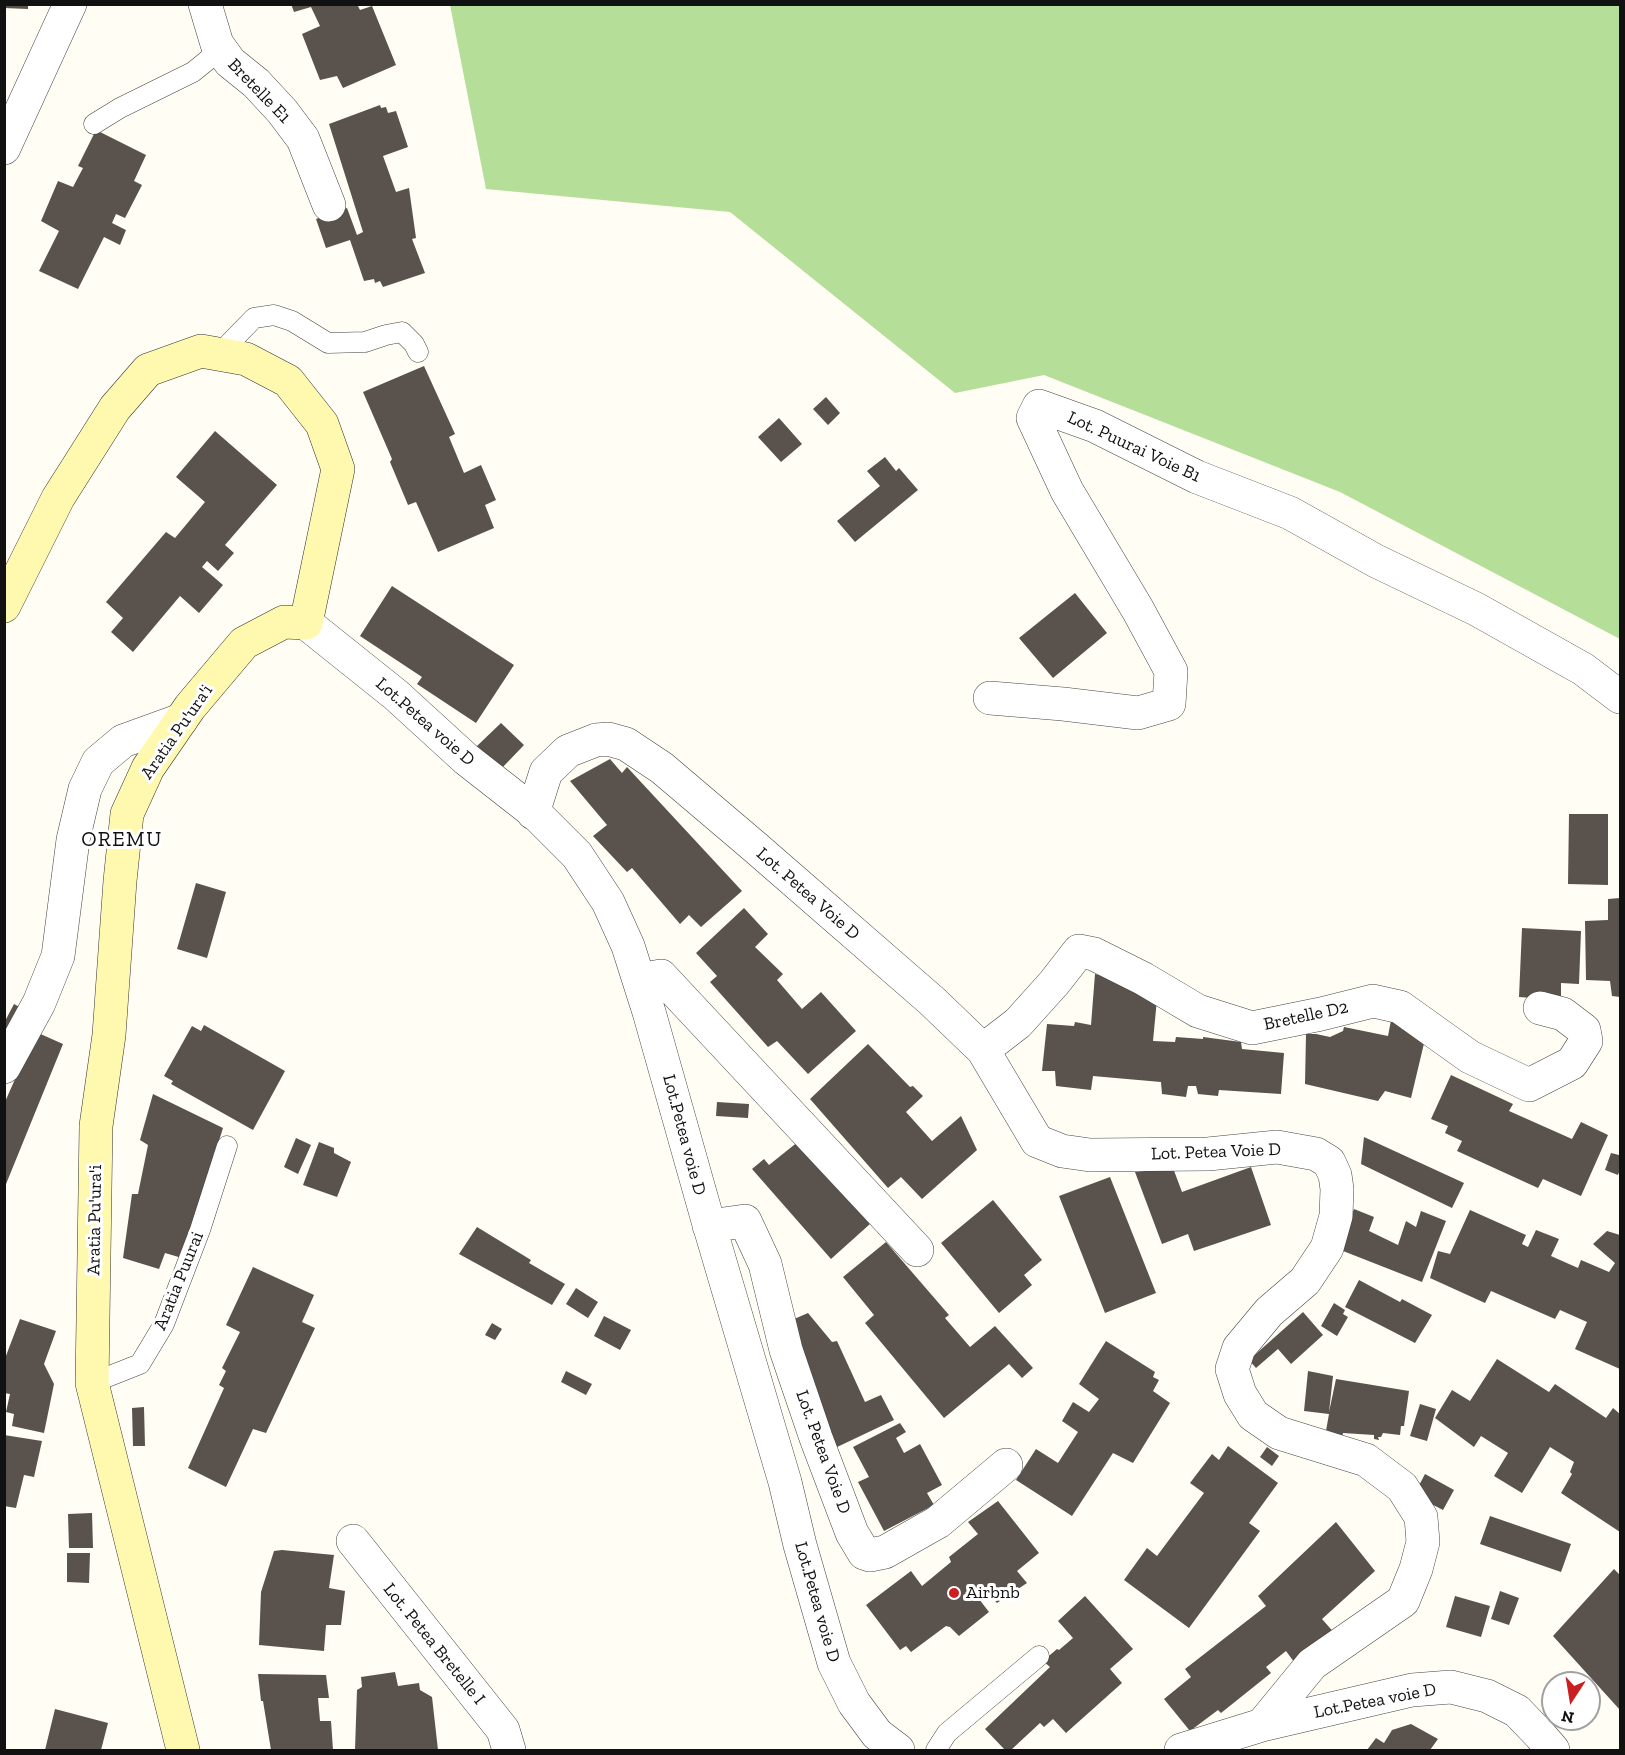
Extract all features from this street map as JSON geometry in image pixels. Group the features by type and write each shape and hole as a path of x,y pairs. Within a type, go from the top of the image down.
{"main road":[{"path":"4,606 58,498 116,408 148,370 201,351 246,359 288,381 322,424 338,469 306,623"},
{"name":"Aratia Pu'ura'i","path":"183,1750 92,1383 96,1126 109,1035 127,814 148,768 181,720 244,643 284,622 306,623"}],"street":[{"path":"4,148 70,4"},
{"name":"Bretelle E1","path":"205,4 217,44 230,62 256,83 282,111 303,139 329,205"},
{"name":"Lot. Puurai Voie B1","path":"990,698 1137,713 1169,704 1171,670 1067,491 1033,418 1039,406 1095,426 1197,477 1290,513 1376,561 1486,614 1583,669 1620,697"},
{"name":"Lot.Petea voie D","path":"306,623 396,695 466,759 533,813 577,855 608,902 628,946 652,1022 834,1663 854,1704 877,1734 898,1750"},
{"path":"4,1067 39,1003 58,956 73,840 85,789 98,762 123,741 181,720"},
{"name":"Lot. Petea Voie D","path":"533,813 546,772 568,750 596,740 608,739 626,744 662,768 755,847 932,1001 983,1050 1036,1141 1062,1151 1090,1155 1208,1154 1277,1147 1316,1154 1329,1162 1335,1175 1337,1189 1336,1216 1327,1248 1305,1281 1269,1312 1239,1348 1232,1369 1240,1394 1253,1416 1279,1433 1366,1460 1402,1486 1421,1517 1423,1542 1416,1569 1403,1601 1312,1664 1262,1725"},
{"name":"Bretelle D2","path":"983,1050 1018,1023 1079,951 1094,954 1198,1011 1252,1028 1372,1001 1400,1007 1470,1057 1529,1085 1572,1063 1586,1041 1584,1030 1563,1014 1540,1008"},
{"path":"639,980 661,976 917,1250"},
{"name":"Lot. Petea Voie D","path":"709,1226 745,1221 765,1264 786,1350 816,1438 852,1533 864,1553 870,1555 885,1552 938,1522 1006,1465"},
{"name":"Lot. Petea Bretelle I","path":"353,1541 503,1731 509,1750"},
{"name":"Lot.Petea voie D","path":"1180,1750 1262,1725 1412,1690 1451,1687 1487,1696 1517,1712 1552,1750"}],"lane":[{"name":"Bretelle E1","path":"94,124 120,108 192,72 209,59 217,44"},
{"path":"218,355 254,318 274,315 292,321 328,343 365,342 386,335 402,333 414,344 418,352"},
{"name":"Aratia Puurai","path":"92,1383 140,1364 164,1324 200,1230 226,1146"},
{"path":"936,1750 947,1733 1039,1656"}],"green space":[{"path":"450,5 1620,5 1620,639 1340,492 1044,375 955,393 730,212 486,189"}],"building":[{"path":"4,4 28,4 28,9 4,8"},
{"path":"291,4 357,4 360,10 372,6 396,65 343,88 337,76 320,80 302,34 320,26 311,7 294,12"},
{"path":"380,105 381,108 386,107 388,113 396,111 408,147 383,156 396,192 409,188 416,238 412,239 425,273 383,287 380,281 375,283 374,279 364,281 350,240 326,248 316,219 347,208 357,235 363,232 329,124"},
{"path":"96,130 146,155 134,181 142,185 125,218 116,214 112,223 126,230 120,245 104,237 78,289 39,271 59,231 41,221 58,181 73,187 83,168 78,166"},
{"path":"424,366 455,434 449,437 464,473 481,465 496,500 485,505 494,528 438,552 416,502 408,505 390,462 392,459 363,392"},
{"path":"826,397 840,413 828,425 813,409"},
{"path":"779,418 802,444 781,462 758,437"},
{"path":"215,431 277,485 225,545 234,553 218,571 207,561 202,567 223,585 199,613 180,596 133,652 111,632 123,618 106,602 166,532 175,538 205,502 176,477"},
{"path":"885,457 896,471 899,468 918,490 855,542 837,521 880,486 867,471"},
{"path":"392,586 514,665 476,723 417,684 422,677 360,636"},
{"path":"1075,593 1107,633 1053,678 1019,638"},
{"path":"501,723 524,745 501,769 477,746"},
{"path":"610,759 622,773 627,767 742,891 701,927 689,915 680,924 632,868 627,872 593,836 607,825 570,781"},
{"path":"1569,814 1608,814 1608,885 1568,884"},
{"path":"196,883 226,892 207,958 177,949"},
{"path":"1620,898 1620,997 1612,996 1610,981 1586,980 1585,921 1608,920 1608,899"},
{"path":"744,908 768,934 755,947 783,974 777,980 802,1009 821,992 856,1031 808,1074 777,1041 768,1047 710,982 717,976 696,953"},
{"path":"1522,928 1581,931 1579,984 1561,983 1561,1000 1519,997"},
{"path":"1095,974 1131,983 1157,999 1153,1041 1175,1042 1176,1037 1203,1039 1203,1037 1241,1042 1242,1049 1284,1053 1281,1094 1219,1090 1218,1096 1198,1094 1196,1086 1188,1086 1186,1097 1162,1094 1161,1082 1093,1076 1091,1090 1056,1086 1055,1071 1042,1071 1047,1024 1074,1026 1075,1022 1091,1025"},
{"path":"14,1004 25,1010 4,1037 4,1023"},
{"path":"1392,1015 1426,1035 1411,1098 1385,1091 1378,1101 1305,1084 1306,1034 1330,1037 1343,1031 1344,1027 1388,1036"},
{"path":"204,1025 285,1071 253,1130 171,1084 173,1081 164,1076 192,1026 201,1031"},
{"path":"36,1032 63,1044 4,1189 4,1104"},
{"path":"868,1044 910,1087 913,1086 923,1096 906,1112 932,1141 961,1116 977,1150 922,1199 901,1177 888,1188 810,1099"},
{"path":"1451,1075 1513,1104 1509,1111 1572,1139 1581,1122 1608,1135 1581,1196 1543,1179 1538,1188 1457,1151 1462,1141 1445,1133 1448,1126 1431,1119"},
{"path":"153,1094 223,1128 182,1258 165,1253 159,1269 123,1258 132,1194 138,1194 148,1145 140,1140"},
{"path":"717,1102 749,1104 748,1118 716,1116"},
{"path":"1364,1137 1464,1183 1452,1208 1361,1164"},
{"path":"296,1138 311,1145 298,1174 284,1167"},
{"path":"799,1141 870,1224 831,1259 752,1169 764,1159 769,1165"},
{"path":"319,1142 334,1148 334,1153 351,1162 337,1197 303,1185"},
{"path":"1611,1153 1619,1155 1620,1158 1618,1175 1605,1170"},
{"path":"1251,1167 1271,1225 1194,1251 1188,1234 1162,1244 1135,1172 1173,1168 1182,1192"},
{"path":"1110,1177 1156,1293 1105,1313 1059,1196"},
{"path":"993,1200 1042,1260 1024,1275 1032,1285 999,1313 941,1243"},
{"path":"1354,1209 1374,1217 1369,1231 1398,1245 1406,1221 1416,1227 1421,1211 1446,1221 1422,1282 1338,1249"},
{"path":"1470,1210 1526,1235 1522,1244 1528,1247 1536,1230 1559,1239 1551,1256 1578,1268 1581,1260 1609,1272 1615,1263 1593,1244 1607,1231 1620,1235 1620,1369 1575,1349 1587,1322 1560,1310 1555,1319 1491,1291 1485,1303 1430,1278 1438,1251 1450,1254"},
{"path":"477,1227 531,1260 529,1263 565,1284 552,1305 459,1254"},
{"path":"886,1242 949,1315 945,1318 970,1347 995,1326 1033,1368 1022,1378 1009,1364 944,1418 865,1323 874,1315 843,1277"},
{"path":"253,1267 314,1295 302,1322 315,1328 266,1433 253,1429 226,1487 188,1468 224,1388 219,1385 226,1371 222,1368 240,1332 226,1325"},
{"path":"1359,1280 1400,1302 1402,1299 1432,1315 1415,1343 1345,1307"},
{"path":"576,1288 598,1302 588,1318 566,1304"},
{"path":"1334,1303 1345,1310 1343,1314 1348,1317 1337,1336 1321,1326"},
{"path":"1303,1312 1323,1335 1291,1364 1278,1349 1256,1368 1249,1360"},
{"path":"808,1313 832,1342 837,1341 865,1402 881,1395 894,1420 835,1448 785,1323"},
{"path":"604,1316 631,1330 620,1350 594,1336"},
{"path":"20,1319 56,1331 44,1364 54,1384 44,1433 12,1426 14,1414 6,1412 10,1394 4,1393 4,1361"},
{"path":"492,1323 502,1329 495,1340 485,1335"},
{"path":"1106,1341 1155,1372 1153,1377 1159,1380 1153,1391 1170,1403 1133,1463 1113,1453 1072,1516 1016,1480 1036,1449 1058,1463 1078,1432 1062,1421 1073,1402 1089,1412 1099,1399 1079,1384"},
{"path":"1497,1359 1549,1392 1555,1384 1606,1418 1613,1408 1620,1414 1620,1532 1561,1493 1572,1474 1570,1472 1574,1462 1550,1447 1522,1493 1494,1476 1508,1453 1481,1436 1474,1447 1435,1418 1452,1390 1470,1401"},
{"path":"566,1371 592,1384 586,1395 561,1382"},
{"path":"1308,1371 1333,1376 1329,1412 1336,1379 1409,1391 1404,1426 1401,1426 1400,1435 1383,1433 1381,1437 1378,1437 1379,1440 1374,1439 1374,1435 1343,1433 1341,1445 1324,1442 1329,1414 1304,1411"},
{"path":"1420,1404 1436,1409 1427,1441 1410,1436"},
{"path":"144,1407 145,1446 133,1446 132,1408"},
{"path":"900,1423 906,1432 896,1438 904,1453 920,1444 942,1485 927,1493 934,1505 884,1531 858,1482 869,1477 853,1447"},
{"path":"4,1435 42,1441 34,1477 24,1475 16,1508 4,1506"},
{"path":"1228,1446 1278,1483 1249,1523 1260,1531 1189,1628 1124,1580 1147,1548 1157,1556 1204,1493 1190,1483 1212,1454 1219,1460"},
{"path":"1267,1447 1279,1456 1272,1466 1260,1457"},
{"path":"1425,1474 1454,1490 1443,1510 1414,1495"},
{"path":"998,1501 1039,1553 1017,1571 1027,1583 997,1603 988,1593 979,1599 989,1612 959,1636 946,1626 911,1652 906,1646 900,1650 866,1605 911,1571 922,1586 951,1562 949,1557 978,1534 968,1522"},
{"path":"92,1513 93,1548 69,1548 68,1514"},
{"path":"1490,1516 1571,1544 1561,1572 1480,1544"},
{"path":"1336,1522 1375,1571 1322,1619 1337,1636 1297,1666 1286,1651 1266,1667 1271,1673 1221,1713 1218,1710 1190,1731 1164,1699 1191,1677 1185,1669 1266,1606 1258,1596"},
{"path":"274,1551 334,1555 329,1588 345,1591 341,1625 326,1625 324,1651 259,1645 261,1592"},
{"path":"67,1553 90,1553 89,1583 67,1582"},
{"path":"1614,1569 1620,1575 1620,1710 1601,1689 1601,1671 1585,1671 1553,1636"},
{"path":"1500,1591 1519,1598 1509,1625 1491,1619"},
{"path":"1085,1596 1133,1649 1110,1669 1122,1683 1066,1733 1053,1719 1044,1727 1040,1723 1011,1750 1005,1750 985,1729 1050,1667 1043,1661 1073,1638 1058,1621"},
{"path":"1455,1596 1490,1606 1481,1637 1446,1627"},
{"path":"395,1672 398,1686 419,1683 420,1690 432,1697 438,1750 355,1750 357,1690 362,1687 361,1677"},
{"path":"258,1674 326,1675 329,1698 318,1698 320,1721 331,1721 333,1750 271,1750"},
{"path":"55,1709 108,1723 101,1750 45,1750"},
{"path":"1411,1724 1438,1739 1430,1750 1367,1750 1376,1738 1384,1743 1392,1730"}],"place":[{"name":"Airbnb","path":"954,1593"}],"district":[{"name":"OREMU","path":"122,840"}]}
